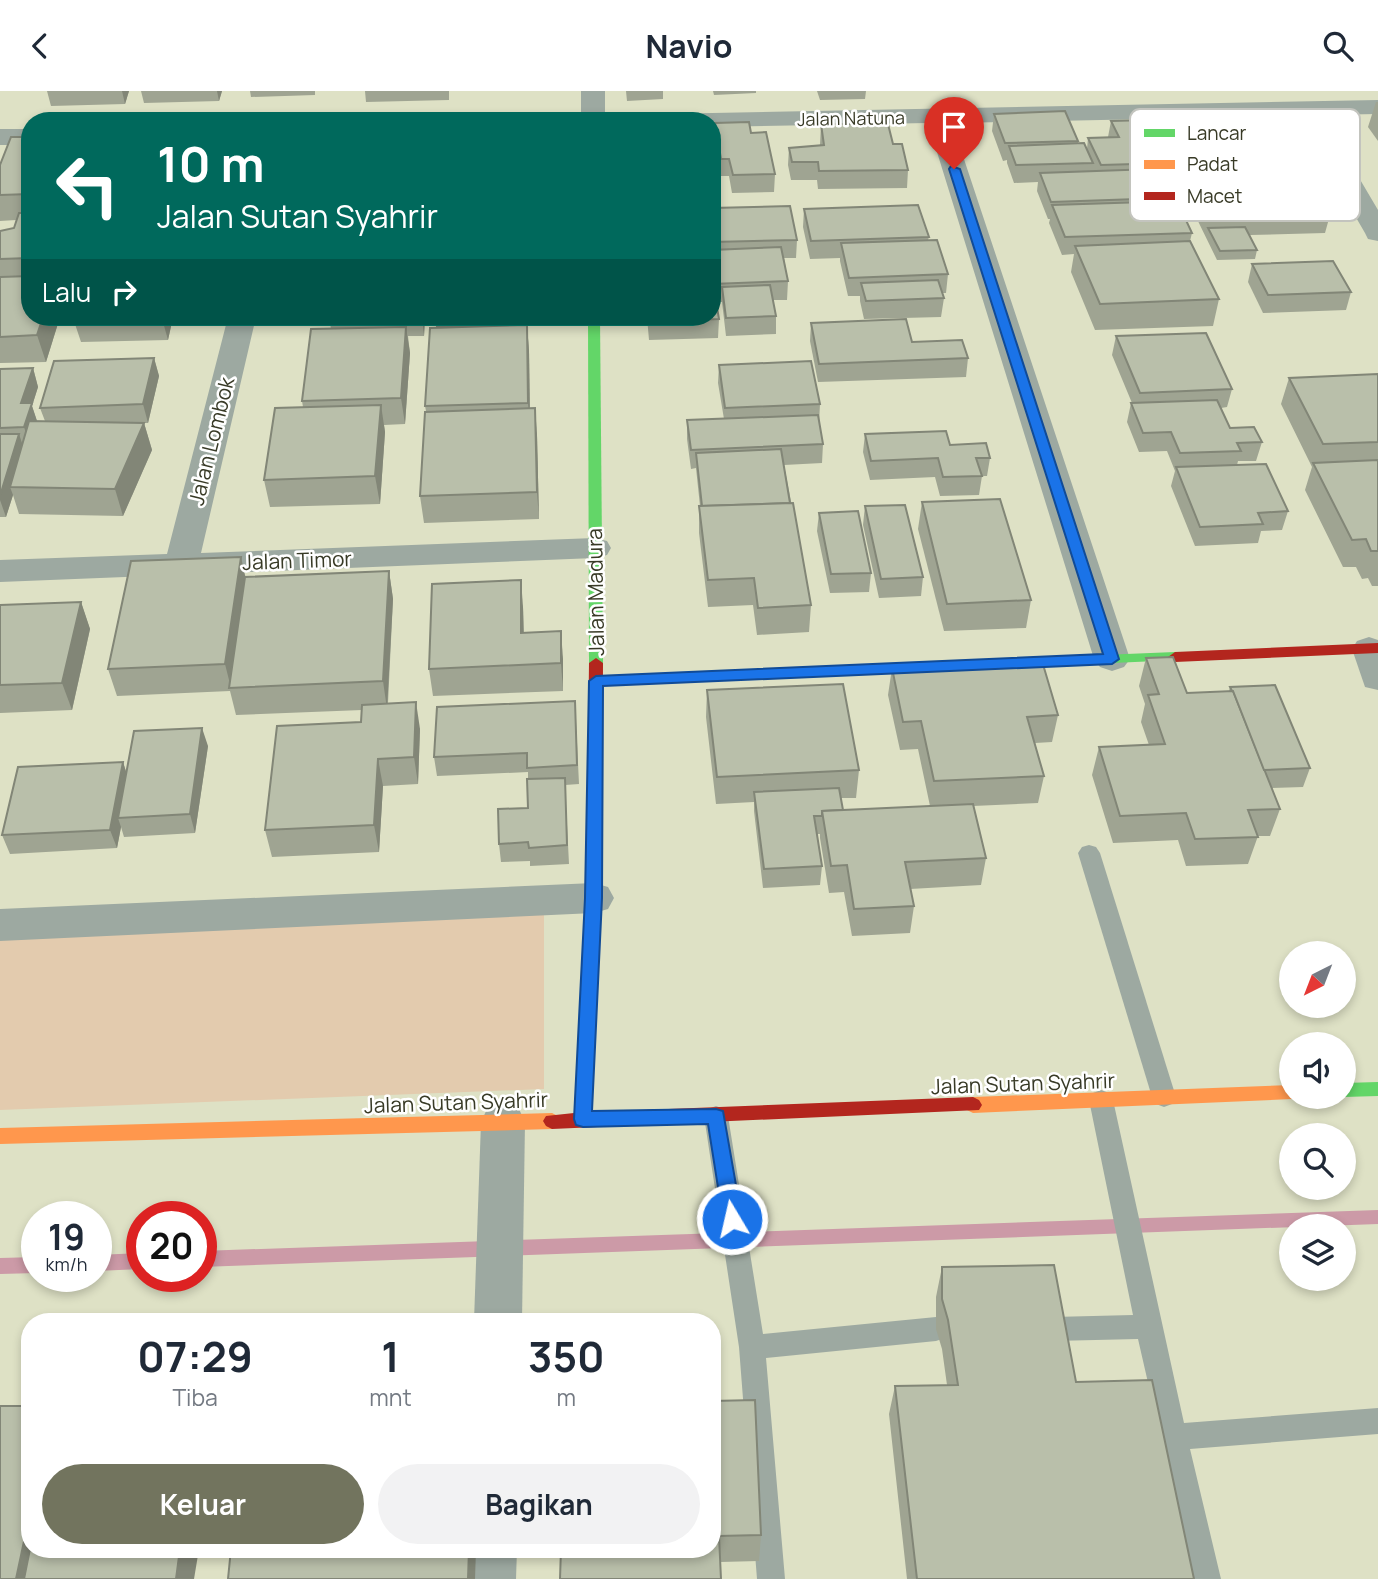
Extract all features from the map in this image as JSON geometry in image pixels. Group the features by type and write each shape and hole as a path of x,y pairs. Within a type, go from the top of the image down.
{"street":[{"path":"593,91 593,112"},
{"name":"Jalan Natuna","path":"1330,109 1378,107"},
{"name":"Jalan Natuna","path":"721,120 1130,113"},
{"path":"938,117 1112,659"},
{"path":"0,137 21,137"},
{"path":"1360,202 1378,233"},
{"name":"Jalan Lombok","path":"181,565 240,326"},
{"name":"Jalan Madura","path":"583,1119 594,898 594,326"},
{"name":"Jalan Timor","path":"0,571 594,548"},
{"path":"596,681 1112,659 1375,658"},
{"path":"0,925 594,898"},
{"path":"1356,1090 1378,1089"},
{"name":"Jalan Sutan Syahrir","path":"0,1136 716,1116 1279,1093"},
{"path":"498,1313 503,1122"},
{"path":"490,1579 491,1558"}],"lane":[{"path":"1089,853 1164,1097"},
{"path":"1101,1100 1148,1327 1207,1579"},
{"path":"716,1116 752,1347 771,1579"},
{"path":"1053,1329 1148,1327"},
{"path":"752,1347 936,1329"},
{"path":"1175,1437 1378,1421"}],"shaded area":[{"path":"544,910 544,1089 0,1110 0,929"}],"building":[{"path":"1065,111 1078,141 1005,143 994,114"},
{"path":"1130,120 1130,164 1101,165 1088,138 1119,137 1111,121"},
{"path":"749,122 751,133 766,132 775,174 733,175 729,159 721,159 721,123"},
{"path":"821,124 888,124 893,144 902,144 908,170 819,171 818,162 792,162 789,148 824,145"},
{"path":"11,137 21,137 21,194 0,195 0,165"},
{"path":"1084,143 1093,163 1016,165 1009,146"},
{"path":"1130,170 1130,199 1051,202 1040,173"},
{"path":"1130,203 1130,221 1186,221 1192,233 1065,237 1052,205"},
{"path":"918,205 929,237 811,241 804,209"},
{"path":"790,206 797,240 721,242 721,208"},
{"path":"21,213 21,258 0,259 0,231 14,228"},
{"path":"1245,227 1257,250 1220,251 1208,228"},
{"path":"937,240 948,274 849,278 841,243"},
{"path":"1190,241 1219,299 1100,304 1075,246"},
{"path":"781,247 788,281 721,284 721,250"},
{"path":"1333,261 1351,292 1268,295 1252,264"},
{"path":"21,276 21,326 40,326 37,335 0,337 0,277"},
{"path":"938,280 944,298 866,301 861,283"},
{"path":"770,285 776,316 726,318 722,287"},
{"path":"906,319 912,342 962,340 968,358 819,364 811,323"},
{"path":"527,326 528,403 425,406 430,328"},
{"path":"406,327 401,398 302,401 311,329"},
{"path":"1206,333 1232,389 1140,393 1116,336"},
{"path":"154,358 143,404 40,408 54,361"},
{"path":"811,361 820,404 725,408 719,365"},
{"path":"33,368 21,403 32,403 24,427 0,428 0,369"},
{"path":"1378,374 1378,442 1323,444 1289,378"},
{"path":"1217,400 1230,428 1254,427 1262,442 1237,443 1241,451 1180,453 1171,432 1143,433 1131,403"},
{"path":"381,405 375,476 264,480 275,408"},
{"path":"535,408 537,492 420,496 425,412"},
{"path":"818,415 823,444 691,450 687,420"},
{"path":"29,421 144,423 115,489 10,487"},
{"path":"946,431 950,445 986,443 990,458 976,458 982,476 943,477 938,458 871,461 865,434"},
{"path":"0,434 19,434 0,496"},
{"path":"781,449 790,503 702,506 696,453"},
{"path":"1378,460 1378,551 1371,551 1366,539 1352,540 1313,463"},
{"path":"1266,464 1288,511 1258,513 1263,524 1200,527 1176,467"},
{"path":"1000,499 1031,600 947,604 922,502"},
{"path":"793,503 811,605 758,608 754,578 708,580 699,506"},
{"path":"905,505 923,577 881,579 865,506"},
{"path":"858,511 871,573 831,574 819,513"},
{"path":"241,557 225,664 108,669 131,561"},
{"path":"389,571 383,681 229,688 245,577"},
{"path":"521,580 521,633 561,631 561,663 429,669 432,584"},
{"path":"81,602 62,683 0,685 0,605"},
{"path":"1173,657 1187,693 1233,691 1280,809 1248,810 1258,837 1195,839 1186,813 1120,816 1099,747 1165,744 1148,695 1159,694 1146,658"},
{"path":"1042,661 1058,715 1027,717 1044,776 934,781 921,721 903,722 892,668"},
{"path":"843,684 859,770 717,777 707,690"},
{"path":"1275,685 1310,768 1264,770 1230,687"},
{"path":"575,701 577,765 527,768 527,753 434,757 437,707"},
{"path":"416,702 414,757 378,759 374,825 265,830 277,726 361,722 362,705"},
{"path":"202,728 190,814 118,818 134,731"},
{"path":"123,762 110,830 2,835 18,767"},
{"path":"565,778 567,845 529,848 528,842 499,844 498,809 528,808 527,779"},
{"path":"839,788 843,810 822,811 822,816 814,816 822,866 764,869 754,792"},
{"path":"973,804 986,858 905,862 914,906 854,909 847,865 831,866 822,811"},
{"path":"1054,1265 1076,1382 1152,1380 1194,1579 917,1579 895,1386 958,1385 942,1299 942,1267"},
{"path":"755,1400 761,1535 721,1536 721,1401"},
{"path":"0,1406 21,1406 21,1555 16,1579 0,1579"},
{"path":"28,1558 179,1558 176,1579 24,1579"},
{"path":"230,1558 469,1558 468,1579 228,1579"},
{"path":"561,1558 720,1558 721,1579 560,1579"}],"waterway":[{"path":"217,1258 1378,1217"},
{"path":"112,1262 126,1262"},
{"path":"0,1266 21,1265"}],"traffic: fast":[{"path":"594,326 596,663"},
{"path":"596,681 1175,657"},
{"path":"1356,1090 1378,1089"}],"traffic: slow":[{"path":"973,1105 1279,1093"},
{"path":"0,1136 552,1121"}],"traffic: jam":[{"path":"1175,657 1378,648"},
{"path":"583,1119 594,898 596,663"},
{"path":"552,1121 973,1105"}],"route":[{"path":"732,1219 716,1116 583,1119 594,898 596,681 1112,659 954,169"}]}
